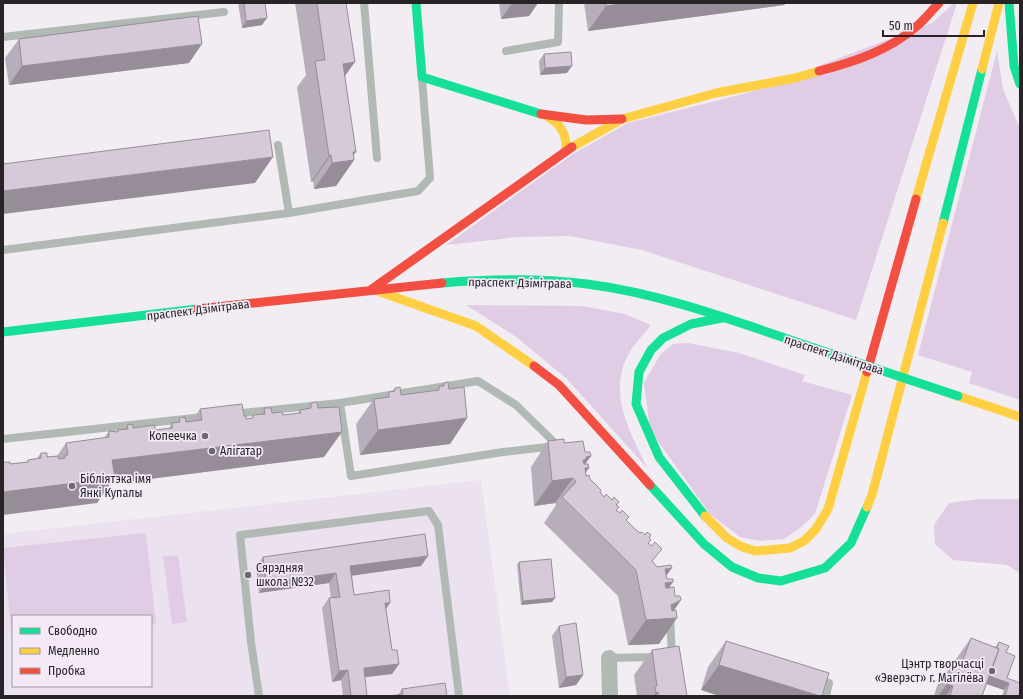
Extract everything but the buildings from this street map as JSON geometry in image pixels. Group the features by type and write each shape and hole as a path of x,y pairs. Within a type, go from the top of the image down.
{"main road":[{"path":"416,3 422,77 545,115 555,120 564,130 567,144 566,151"},
{"path":"545,115 586,120 622,119 716,93 795,78 854,62 895,42 917,26 939,3"},
{"path":"722,318 691,324 663,338 651,350 639,372 636,404 659,457 709,521 727,538 740,546 755,551 790,548 804,540 816,529 828,509 900,267 973,3"},
{"path":"372,289 476,326 526,359 559,385 704,544 732,567 758,578 781,581 825,568 851,543 872,495 927,275 999,3"},
{"path":"1009,3 1014,66 1020,84"},
{"path":"372,289 566,151 622,119"},
{"name":"праспект Дзімітрава","path":"3,332 372,289 468,282 545,280 588,284 634,293 722,318 1020,417"}],"street":[{"path":"609,658 610,696"}],"lane":[{"path":"364,3 377,158"},
{"path":"506,51 558,42 559,3"},
{"path":"3,37 224,12"},
{"path":"3,250 289,213 418,191 430,178 422,77"},
{"path":"278,145 289,213"},
{"path":"3,438 340,403 478,381 516,405 560,449 503,452 351,476 340,403"},
{"path":"259,696 251,642 240,535 429,511 438,525 459,696"},
{"path":"609,658 672,657 670,610"},
{"path":"807,676 829,683 826,696"}],"shaded area":[{"path":"954,3 957,3 856,320 642,250 570,236 518,237 446,245 573,154 628,123 747,93 932,23"},
{"path":"997,51 1003,89 1020,129 1020,400 969,383 972,372 918,355"},
{"path":"466,305 582,306 625,314 651,325 629,353 622,372 620,386 624,414 648,469 567,379 515,336"},
{"path":"688,343 739,353 805,375 802,381 852,395 815,514 800,528 784,539 760,541 740,537 710,514 650,430 644,383 660,355 673,344"},
{"name":"Сярэдняя школа №32","path":"481,480 510,696 3,696 3,534"},
{"path":"980,499 1020,499 1020,573 1007,565 953,560 935,544 934,525 949,503"},
{"path":"146,533 156,624 152,625 152,615 12,615 12,639 3,548"},
{"path":"178,555 187,622 172,624 163,557"}],"traffic: fast":[{"path":"416,3 422,77 541,114"},
{"path":"1009,3 1014,66 1020,84"},
{"path":"943,223 982,69"},
{"path":"442,283 496,280 533,280 569,282 616,289 702,310 814,348"},
{"path":"3,332 197,309"},
{"path":"705,516 659,457 636,404 639,372 651,350 663,338 691,324 722,318"},
{"path":"814,348 958,396"},
{"path":"650,485 704,544 732,567 758,578 781,581 825,568 851,543 867,507"}],"traffic: slow":[{"path":"916,199 973,3"},
{"path":"982,69 999,3"},
{"path":"572,147 622,119 716,93 795,78 819,71"},
{"path":"545,115 555,121 562,129 566,151"},
{"path":"867,507 872,495 943,223"},
{"path":"372,289 476,326 534,366"},
{"path":"705,516 727,538 740,546 755,551 790,548 804,541 816,529 828,509 867,372"},
{"path":"958,396 1020,417"}],"traffic: jam":[{"path":"819,71 845,64 871,54 895,42 917,26 939,3"},
{"path":"541,114 586,120 622,119"},
{"path":"372,289 572,147"},
{"path":"867,372 916,199"},
{"path":"197,309 442,283"},
{"path":"534,366 559,385 650,485"}],"place":[{"name":"Копеечка","path":"205,436"},
{"name":"Алігатар","path":"212,451"},
{"name":"Бібліятэка імя Янкі Купалы","path":"72,486"},
{"name":"Сярэдняя школа №32","path":"248,575"},
{"name":"Цэнтр творчасці «Эверэст» г. Магілёва","path":"992,671"}]}
